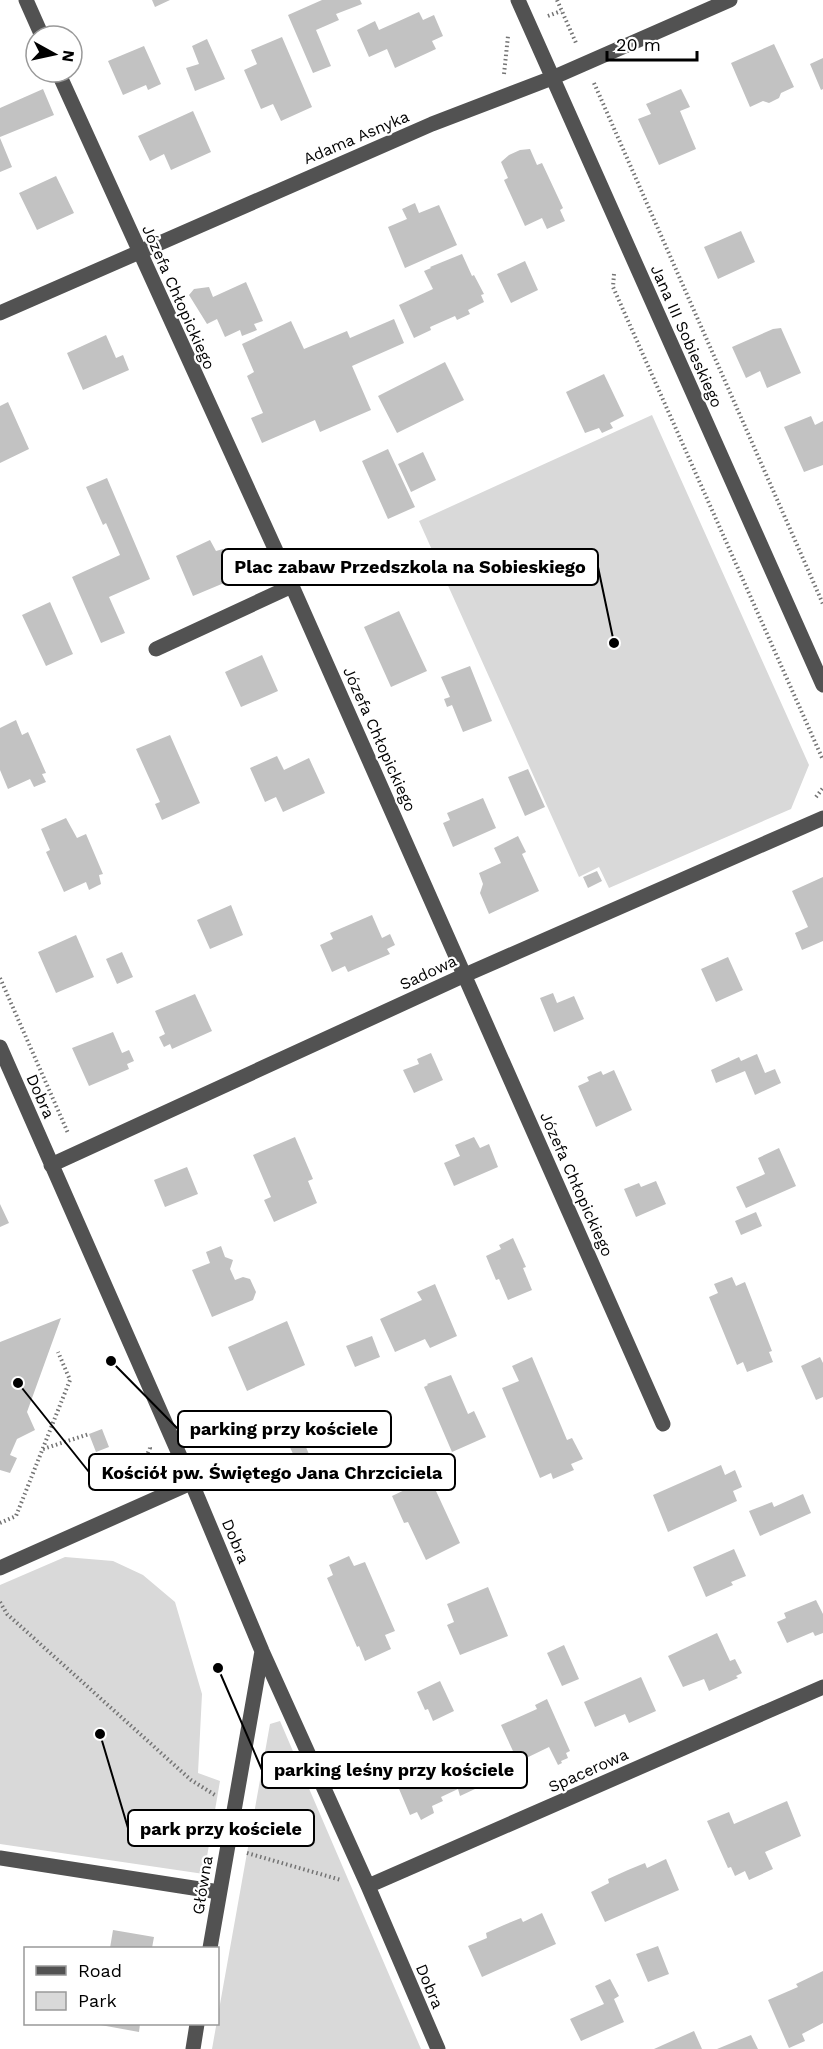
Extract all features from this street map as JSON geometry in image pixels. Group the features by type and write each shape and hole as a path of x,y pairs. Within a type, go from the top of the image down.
{"street":[{"path":"26,0 37,24"},
{"name":"Jana III Sobieskiego","path":"518,0 823,686"},
{"name":"Adama Asnyka","path":"0,313 432,124 552,78 730,0"},
{"name":"Józefa Chłopickiego","path":"63,84 292,586 663,1424"},
{"path":"156,650 292,586"},
{"name":"Sadowa","path":"51,1165 465,975 823,818"},
{"name":"Dobra","path":"0,1047 262,1651 368,1886 438,2049"},
{"path":"0,1568 191,1483"},
{"name":"Główna","path":"210,1947 262,1651"},
{"name":"Spacerowa","path":"368,1886 823,1687"},
{"path":"0,1858 219,1892"},
{"path":"193,2049 197,2025"}],"path":[{"path":"556,0 823,604"},
{"path":"509,32 513,43"},
{"path":"614,264 613,287 823,760"},
{"path":"812,803 823,788"},
{"path":"0,1523 16,1516 70,1380 58,1352"},
{"path":"42,1449 89,1434"},
{"path":"0,1602 7,1614 191,1780 233,1807"},
{"path":"226,1848 368,1886"}],"green space":[{"path":"652,415 809,765 791,809 609,888 599,867 579,877 419,521"},
{"path":"65,1557 113,1561 143,1575 175,1602 202,1694 198,1773 220,1781 204,1874 0,1844 0,1585"},
{"path":"280,1721 421,2049 212,2049 216,2025 219,2025 219,2010 270,1724"}],"building":[{"path":"152,0 170,0 155,7"},
{"path":"322,0 360,0 362,4 336,14 339,20 316,30 331,66 313,73 288,15"},
{"path":"419,12 423,20 434,15 443,36 432,41 436,49 395,68 387,49 369,57 357,30 375,21 379,30"},
{"path":"282,37 312,107 281,121 273,104 261,109 244,70 257,64 251,50"},
{"path":"207,39 225,79 195,91 186,68 199,64 192,46"},
{"path":"774,44 794,87 781,93 779,98 769,103 763,101 750,107 731,63"},
{"path":"144,46 161,84 148,90 146,85 123,95 108,61"},
{"path":"823,58 823,89 821,90 810,64"},
{"path":"43,89 54,115 0,137 0,108"},
{"path":"681,89 690,107 680,111 696,149 659,165 638,119 651,114 646,104"},
{"path":"193,111 211,152 171,170 164,154 150,161 138,136"},
{"path":"0,138 12,167 0,172"},
{"path":"530,149 537,165 542,163 563,208 560,210 565,221 547,229 542,218 525,226 504,180 508,178 501,162 520,150"},
{"path":"56,176 74,213 37,230 19,193"},
{"path":"415,203 419,213 439,205 457,245 405,268 388,227 407,219 402,209"},
{"path":"741,231 755,262 718,279 704,247"},
{"path":"462,254 472,276 474,275 484,294 481,295 484,302 468,310 470,314 457,320 455,316 430,327 431,330 414,338 399,305 433,289 424,271"},
{"path":"525,261 538,290 511,303 497,274"},
{"path":"246,282 263,321 254,324 257,330 242,336 240,330 225,337 217,319 207,324 189,295 194,289 209,287 213,297"},
{"path":"394,319 404,343 352,366 371,410 320,432 315,420 262,443 251,418 263,413 247,376 254,372 242,344 291,321 304,349 347,331 350,338"},
{"path":"781,328 801,373 767,388 760,371 746,378 732,347 773,329"},
{"path":"106,335 116,358 123,355 129,370 83,390 67,353"},
{"path":"445,362 464,400 397,433 378,396"},
{"path":"604,374 624,416 610,423 613,428 602,433 599,428 585,433 566,392"},
{"path":"8,402 29,449 0,463 0,406"},
{"path":"811,416 815,425 823,421 823,465 804,472 784,427"},
{"path":"388,449 415,507 388,519 362,461"},
{"path":"423,452 436,480 411,492 398,464"},
{"path":"107,478 150,579 109,597 125,633 101,643 72,577 120,555 86,487"},
{"path":"210,540 216,551 223,549 236,578 193,596 176,556"},
{"path":"50,602 73,654 46,666 22,615"},
{"path":"399,611 427,671 391,687 364,627"},
{"path":"262,655 278,691 241,707 225,672"},
{"path":"470,666 492,721 463,732 452,705 447,707 444,699 450,697 441,677"},
{"path":"16,720 22,735 28,732 46,773 42,774 46,782 34,787 30,779 8,789 0,770 0,728"},
{"path":"170,735 200,803 162,820 155,804 160,802 136,749"},
{"path":"277,756 284,770 309,758 325,793 283,812 276,797 265,802 250,768"},
{"path":"528,769 545,807 525,816 508,777"},
{"path":"483,798 496,828 453,847 443,823 450,820 447,813"},
{"path":"66,818 77,838 86,834 103,874 99,875 101,884 89,890 86,882 64,892 46,852 50,850 41,829"},
{"path":"518,836 526,852 522,854 539,891 489,914 480,893 483,884 479,873 501,863 494,848"},
{"path":"597,871 602,881 588,888 583,877"},
{"path":"823,877 823,941 802,950 795,933 808,927 792,891"},
{"path":"231,905 243,935 210,949 197,920"},
{"path":"372,915 382,938 390,934 395,945 387,949 390,954 348,972 345,966 332,972 320,945 333,939 330,933"},
{"path":"76,935 94,977 56,993 38,952"},
{"path":"122,952 133,977 117,984 106,959"},
{"path":"728,957 743,990 716,1002 701,969"},
{"path":"553,993 557,1003 574,996 584,1019 554,1032 540,998"},
{"path":"195,994 212,1031 172,1049 170,1044 164,1047 159,1037 165,1034 155,1011"},
{"path":"113,1032 122,1053 129,1050 134,1061 127,1064 129,1069 89,1086 72,1048"},
{"path":"431,1053 443,1080 414,1093 403,1070 419,1064 417,1059"},
{"path":"757,1054 765,1073 775,1069 781,1083 755,1095 745,1071 716,1083 711,1070 739,1057 741,1061"},
{"path":"614,1070 632,1110 596,1127 578,1086 589,1081 587,1077 601,1071 603,1075"},
{"path":"295,1137 313,1179 308,1181 317,1203 274,1222 264,1200 271,1197 253,1155"},
{"path":"474,1137 480,1148 489,1144 498,1167 454,1186 444,1163 460,1156 455,1145"},
{"path":"779,1148 796,1186 746,1208 736,1187 765,1174 758,1158"},
{"path":"187,1167 198,1194 165,1207 154,1180"},
{"path":"656,1181 666,1204 636,1217 624,1189 639,1183 641,1187"},
{"path":"0,1204 9,1223 0,1227"},
{"path":"756,1212 762,1226 741,1235 735,1221"},
{"path":"513,1238 526,1267 523,1268 532,1290 508,1300 486,1256 501,1249 499,1245"},
{"path":"221,1246 225,1257 233,1260 230,1269 235,1280 243,1277 250,1279 256,1292 253,1300 212,1317 192,1270 210,1263 206,1252"},
{"path":"732,1277 736,1286 745,1282 772,1351 769,1352 773,1362 747,1372 743,1362 737,1365 709,1297 718,1293 714,1284"},
{"path":"435,1284 457,1336 430,1348 425,1339 395,1352 380,1319 422,1300 417,1292"},
{"path":"61,1318 27,1412 35,1430 17,1439 10,1455 17,1458 10,1473 0,1470 0,1342"},
{"path":"287,1321 305,1365 247,1391 228,1347"},
{"path":"372,1336 380,1357 355,1367 346,1346"},
{"path":"532,1357 567,1440 572,1438 583,1459 571,1464 574,1470 553,1479 551,1473 540,1478 502,1388 519,1381 512,1366"},
{"path":"820,1357 823,1363 823,1397 816,1400 801,1366"},
{"path":"451,1375 468,1414 474,1411 486,1437 452,1452 424,1387"},
{"path":"102,1429 109,1447 96,1452 89,1434"},
{"path":"303,1440 316,1471 286,1484 277,1461 293,1454 289,1445"},
{"path":"721,1465 725,1475 735,1470 742,1487 733,1491 737,1501 668,1532 653,1495"},
{"path":"430,1478 460,1543 426,1560 408,1522 404,1523 392,1496"},
{"path":"803,1494 811,1513 760,1536 749,1511 772,1502 774,1507"},
{"path":"734,1549 746,1576 731,1582 733,1585 706,1597 693,1567"},
{"path":"349,1556 354,1566 365,1562 395,1631 385,1635 391,1649 365,1661 327,1578 333,1575 329,1565"},
{"path":"488,1587 508,1636 460,1655 447,1625 454,1622 447,1604"},
{"path":"816,1600 823,1614 823,1633 815,1636 813,1632 787,1643 777,1622 786,1618 784,1613"},
{"path":"717,1633 730,1661 735,1659 742,1673 736,1676 738,1678 709,1691 704,1679 683,1687 668,1656"},
{"path":"564,1645 579,1679 562,1686 547,1653"},
{"path":"641,1677 656,1711 629,1723 625,1714 595,1727 584,1702"},
{"path":"440,1681 454,1711 433,1721 417,1692"},
{"path":"547,1699 570,1751 566,1753 568,1758 558,1765 549,1747 518,1762 501,1725 537,1709 535,1705"},
{"path":"459,1755 475,1789 460,1796 458,1789 441,1797 443,1801 432,1806 434,1813 421,1820 417,1812 410,1815 394,1777 426,1764 429,1769"},
{"path":"787,1801 801,1836 765,1852 773,1869 749,1880 745,1871 735,1876 731,1867 728,1868 707,1821 729,1812 734,1824"},
{"path":"666,1859 679,1890 605,1922 591,1892 609,1883 608,1879 628,1870 645,1863 647,1868"},
{"path":"542,1913 556,1944 482,1977 468,1946 487,1938 486,1933 521,1918 523,1922"},
{"path":"113,1930 154,1937 152,1947 110,1947"},
{"path":"658,1946 669,1974 648,1982 636,1954"},
{"path":"823,1971 823,2023 802,2034 805,2041 789,2048 768,2000 798,1987 796,1984"},
{"path":"610,1979 619,1996 614,1999 624,2022 581,2041 570,2019 604,2004 595,1986"},
{"path":"100,2025 140,2025 139,2032"},
{"path":"694,2031 702,2049 654,2049"},
{"path":"751,2035 758,2049 717,2049"}],"place":[{"name":"Plac zabaw Przedszkola na Sobieskiego","path":"614,643"},
{"name":"parking przy kościele","path":"111,1361"},
{"name":"Kościół pw. Świętego Jana Chrzciciela","path":"18,1383"},
{"name":"parking leśny przy kościele","path":"218,1668"},
{"name":"park przy kościele","path":"100,1734"}]}
